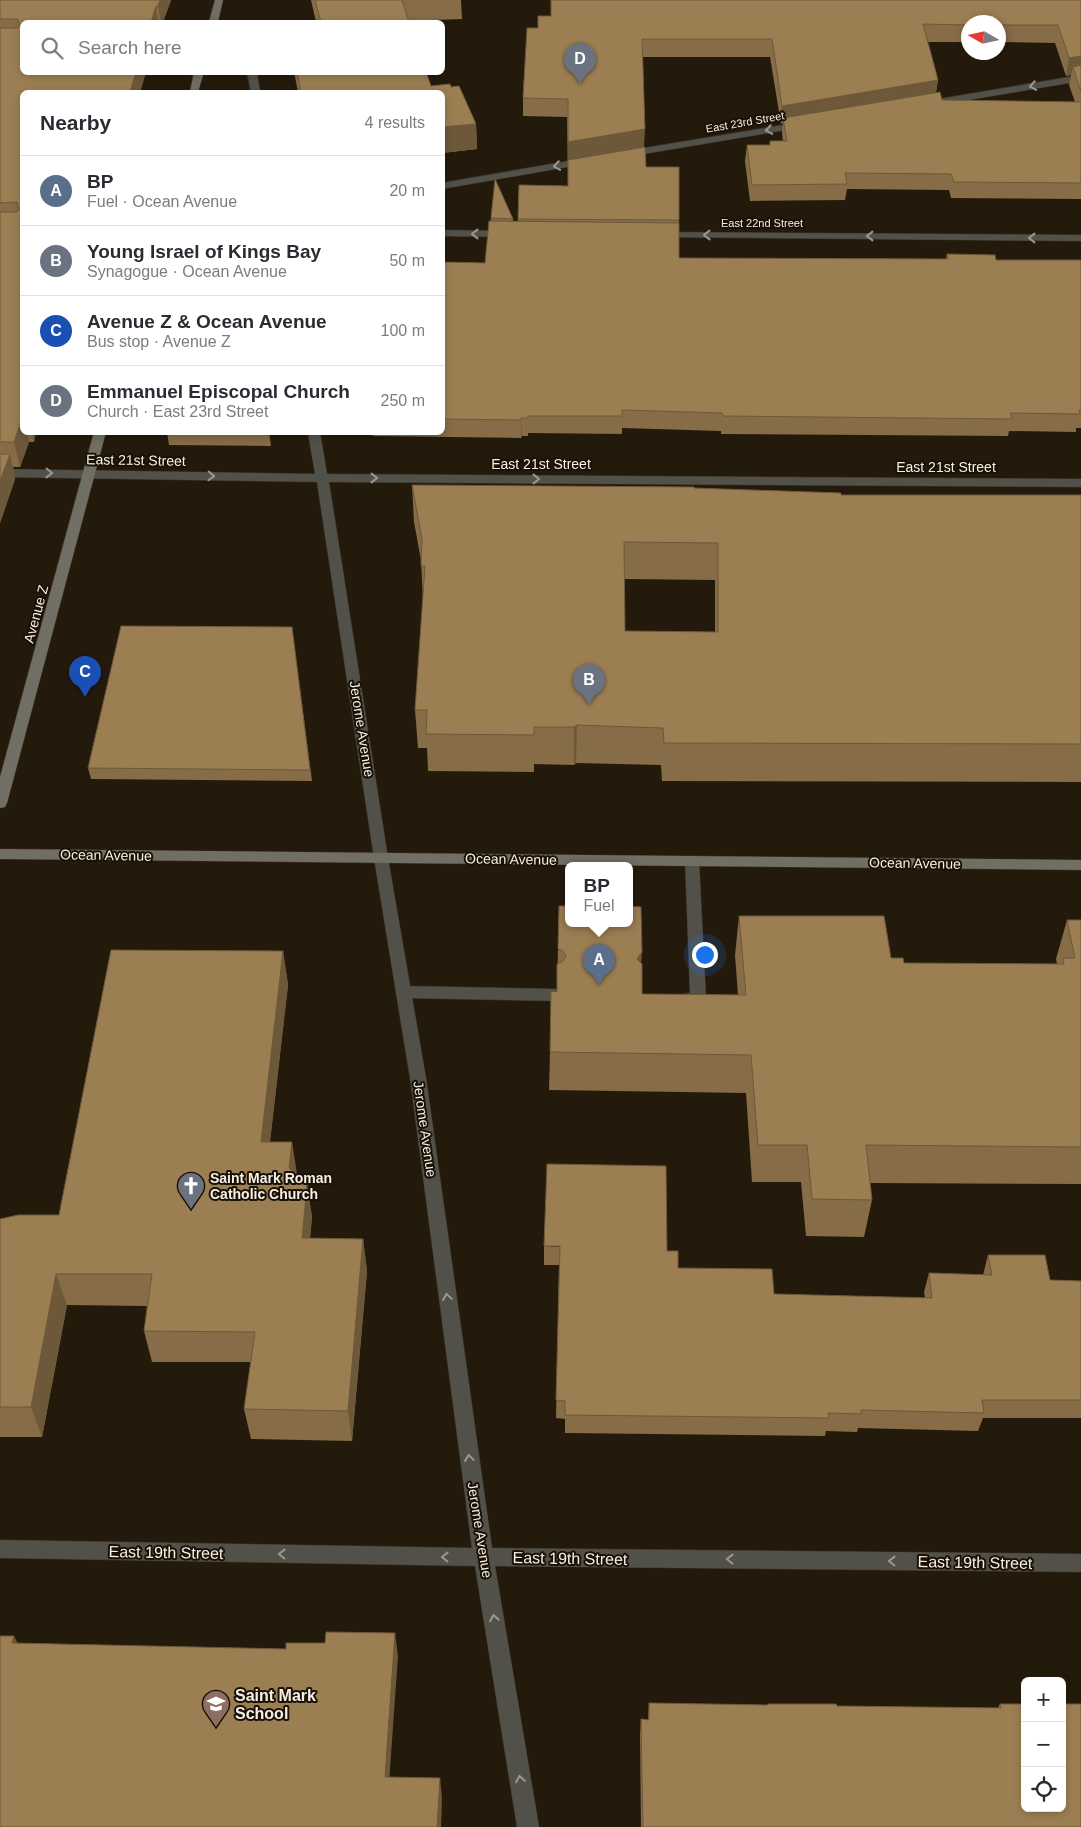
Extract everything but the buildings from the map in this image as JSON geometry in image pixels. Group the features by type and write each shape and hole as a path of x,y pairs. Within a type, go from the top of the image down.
{"main road":[{"path":"214,20 219,0"},
{"path":"194,90 198,75"},
{"name":"Avenue Z","path":"0,803 99,435"},
{"name":"Ocean Avenue","path":"0,854 1081,865"}],"street":[{"path":"253,75 256,90"},
{"path":"914,106 1081,78"},
{"name":"East 23rd Street","path":"618,156 815,122"},
{"path":"445,185 598,159"},
{"path":"445,234 522,234"},
{"name":"East 22nd Street","path":"652,235 1081,238"},
{"name":"Jerome Avenue","path":"315,435 381,858 418,1078 473,1490 528,1827"},
{"name":"East 21st Street","path":"0,473 322,478 1081,483"},
{"path":"671,998 698,999 692,861"},
{"path":"404,992 556,995"},
{"name":"East 19th Street","path":"0,1549 484,1557 1081,1563"}],"place":[{"name":"Emmanuel Episcopal Church","path":"580,84"},
{"name":"Avenue Z & Ocean Avenue","path":"85,697"},
{"name":"Young Israel of Kings Bay","path":"589,705"},
{"name":"BP","path":"599,985"},
{"name":"Saint Mark Roman Catholic Church","path":"191,1210"},
{"name":"Saint Mark School","path":"216,1728"}]}
